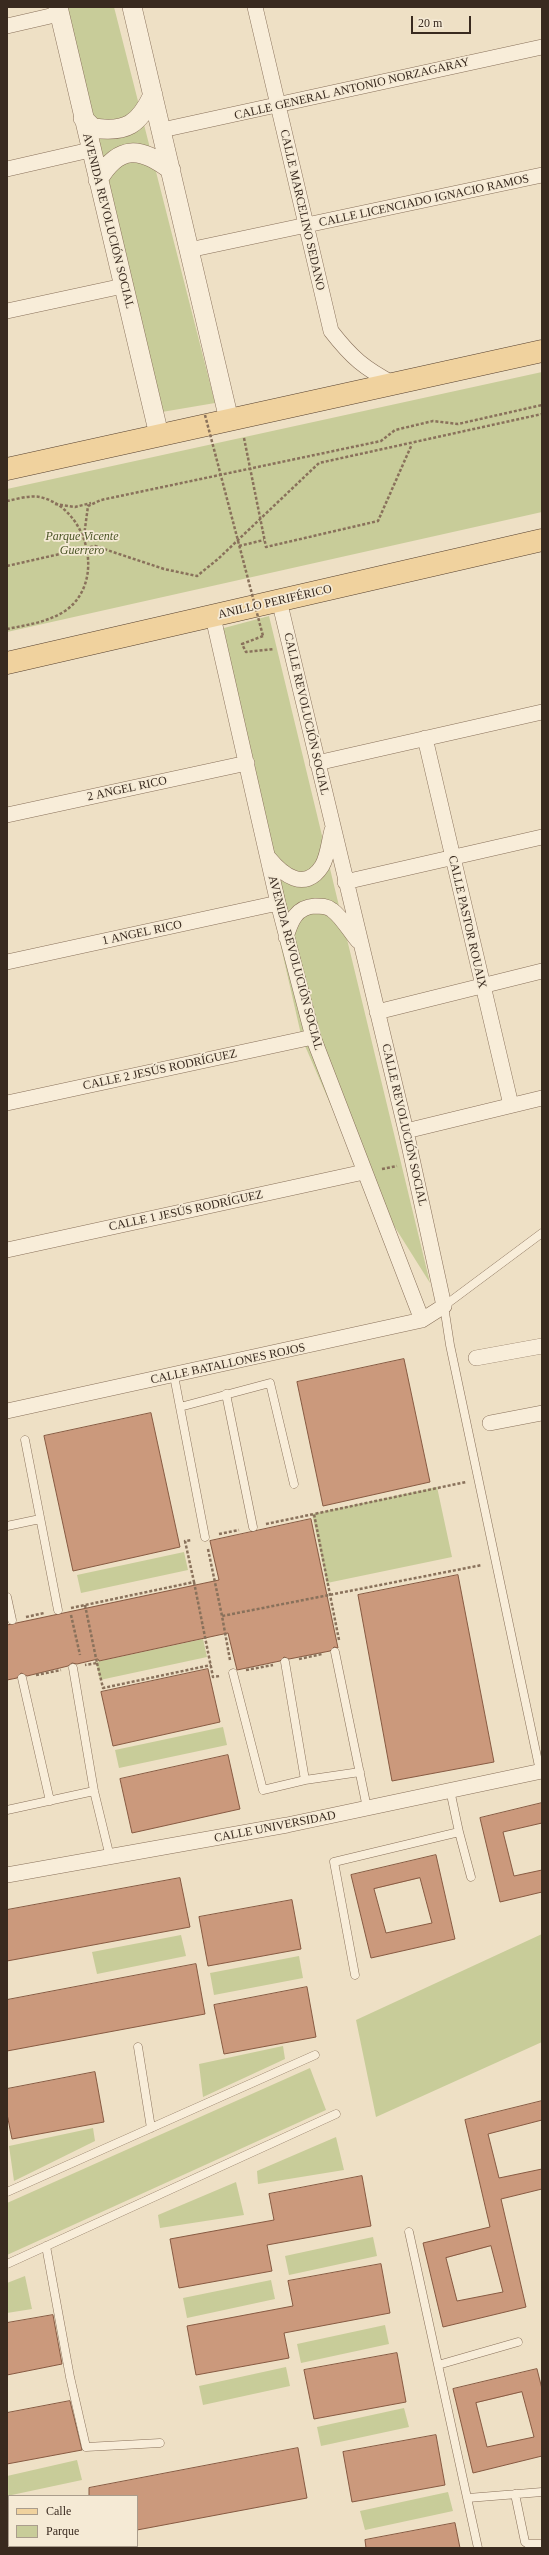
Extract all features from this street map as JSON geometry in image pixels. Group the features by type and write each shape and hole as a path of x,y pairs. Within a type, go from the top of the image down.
{"main road":[{"path":"7,469 542,351"},
{"name":"ANILLO PERIFÉRICO","path":"7,663 213,617 279,600 542,540"}],"street":[{"path":"134,7 189,250 235,419"},
{"name":"CALLE MARCELINO SEDANO","path":"256,7 331,331 348,353 366,369 394,384"},
{"path":"7,26 58,11"},
{"name":"AVENIDA REVOLUCIÓN SOCIAL","path":"58,11 159,435"},
{"name":"CALLE GENERAL ANTONIO NORZAGARAY","path":"162,130 278,106 542,47"},
{"path":"83,118 93,128 107,130 125,126 143,115 153,95"},
{"path":"7,169 90,150"},
{"path":"98,180 104,168 116,159 130,153 142,152 153,156 171,170"},
{"name":"CALLE LICENCIADO IGNACIO RAMOS","path":"189,250 306,227 542,175"},
{"path":"7,311 124,286"},
{"name":"CALLE REVOLUCIÓN SOCIAL","path":"279,600 345,882 406,1131 444,1306"},
{"name":"AVENIDA REVOLUCIÓN SOCIAL","path":"213,617 278,904 313,1037 422,1320"},
{"path":"317,762 542,712"},
{"name":"CALLE PASTOR ROUAIX","path":"425,738 481,985 511,1106"},
{"name":"2 ANGEL RICO","path":"7,815 247,763"},
{"name":"CALLE REVOLUCIÓN SOCIAL","path":"268,857 281,872 292,879 302,879 315,874 322,866 333,828"},
{"path":"345,882 452,856 542,837"},
{"name":"1 ANGEL RICO","path":"7,962 278,904"},
{"name":"CALLE REVOLUCIÓN SOCIAL","path":"286,937 290,922 297,912 308,906 322,906 332,910 361,945"},
{"path":"377,1012 542,971"},
{"name":"CALLE 2 JESÚS RODRÍGUEZ","path":"7,1103 313,1037"},
{"path":"406,1131 542,1098"},
{"name":"CALLE 1 JESÚS RODRÍGUEZ","path":"7,1250 364,1172"},
{"name":"CALLE BATALLONES ROJOS","path":"7,1411 174,1376 422,1320 444,1306"},
{"path":"476,1358 542,1346"},
{"path":"490,1423 542,1413"},
{"name":"CALLE UNIVERSIDAD","path":"7,1875 287,1826 541,1771"}],"lane":[{"path":"541,1771 450,1345 444,1306 542,1233"},
{"path":"174,1376 205,1537"},
{"path":"180,1407 270,1383 294,1484"},
{"path":"226,1394 253,1527"},
{"path":"26,1440 58,1610"},
{"path":"7,1526 40,1519"},
{"path":"7,1597 12,1620"},
{"path":"336,1652 367,1808"},
{"path":"285,1662 306,1780"},
{"path":"73,1668 94,1790 110,1857"},
{"path":"233,1673 263,1790 306,1780 360,1772"},
{"path":"22,1678 50,1801"},
{"path":"7,1810 94,1790"},
{"path":"450,1790 459,1832 472,1877"},
{"path":"355,1975 334,1862 459,1832"},
{"path":"138,2047 151,2128"},
{"path":"7,2192 315,2055"},
{"path":"7,2264 336,2114"},
{"path":"410,2232 478,2548"},
{"path":"46,2246 86,2447 160,2443"},
{"path":"438,2365 518,2342"},
{"path":"468,2498 542,2492"},
{"path":"515,2494 525,2542 528,2544 542,2544"}],"path":[{"path":"54,504 75,507 381,441 395,430 433,421 458,424 542,405"},
{"path":"7,566 95,546 164,569 197,576 218,559 319,463 542,414"},
{"path":"205,415 263,636 242,644 246,652 270,650"},
{"path":"235,419 266,547 378,521 412,443"},
{"path":"7,501 39,497 54,504 76,522 84,536"},
{"path":"7,629 46,620 73,604 80,596 88,578 84,536 85,515 88,506 93,502"},
{"path":"239,546 264,540"},
{"path":"364,1172 413,1164"},
{"path":"314,1514 341,1651 213,1677 185,1541 478,1479"},
{"path":"205,1537 233,1673"},
{"path":"222,1616 497,1562"},
{"path":"85,1605 194,1582"},
{"path":"69,1608 82,1666"},
{"path":"97,1663 103,1688 211,1665"}],"green space":[{"path":"60,7 114,7 215,403 156,413"},
{"name":"Parque Vicente Guerrero","path":"542,372 542,512 7,632 7,489"},
{"path":"269,616 430,1283 359,1170 302,1039 209,632"},
{"path":"437,1487 452,1557 327,1583 312,1514"},
{"path":"184,1552 188,1570 81,1593 77,1575"},
{"path":"203,1639 207,1657 100,1680 96,1662"},
{"path":"223,1727 227,1745 119,1768 115,1750"},
{"path":"542,1934 542,2042 376,2117 356,2020"},
{"path":"181,1935 186,1956 97,1974 92,1952"},
{"path":"299,1956 303,1978 214,1995 210,1973"},
{"path":"283,2046 285,2059 203,2097 199,2064"},
{"path":"310,2068 326,2110 7,2255 7,2203"},
{"path":"93,2128 95,2141 14,2181 9,2146"},
{"path":"336,2137 344,2170 258,2184 257,2171"},
{"path":"236,2182 244,2215 160,2228 158,2215"},
{"path":"373,2237 377,2256 289,2275 285,2256"},
{"path":"25,2276 32,2309 7,2313 7,2283"},
{"path":"271,2280 275,2299 187,2318 183,2298"},
{"path":"385,2325 389,2344 301,2363 297,2344"},
{"path":"286,2367 290,2386 203,2405 199,2386"},
{"path":"404,2408 409,2427 321,2446 317,2427"},
{"path":"77,2460 82,2480 7,2496 7,2476"},
{"path":"448,2492 453,2511 365,2530 360,2511"}],"building":[{"path":"404,1359 430,1482 323,1506 297,1382"},
{"path":"151,1413 180,1547 73,1571 44,1436"},
{"path":"311,1519 338,1648 334,1647 330,1651 289,1659 284,1657 280,1661 237,1670 228,1633 99,1661 98,1659 77,1664 72,1663 68,1666 27,1676 21,1673 17,1678 7,1680 7,1625 219,1580 210,1541"},
{"path":"458,1575 494,1762 392,1781 358,1595"},
{"path":"208,1669 220,1722 113,1746 101,1692"},
{"path":"228,1755 240,1809 132,1833 120,1779"},
{"path":"542,1803 542,1823 503,1832 514,1876 542,1870 542,1892 500,1902 480,1818"},
{"path":"436,1855 455,1939 371,1958 351,1875","holes":["420,1878 432,1923 386,1933 374,1889"]},
{"path":"180,1878 190,1927 7,1961 7,1910"},
{"path":"292,1900 301,1949 208,1966 199,1917"},
{"path":"196,1964 205,2014 7,2051 7,2000"},
{"path":"307,1987 316,2037 224,2054 214,2005"},
{"path":"95,2072 104,2122 12,2139 7,2114 7,2089"},
{"path":"542,2101 542,2120 488,2134 499,2178 542,2169 542,2189 501,2199 526,2307 443,2327 423,2243 490,2227 465,2120","holes":["491,2246 503,2292 457,2301 446,2258"]},
{"path":"362,2176 371,2226 267,2245 272,2271 179,2288 170,2239 274,2220 269,2194"},
{"path":"381,2264 390,2313 284,2333 289,2358 196,2375 187,2326 293,2306 288,2281"},
{"path":"53,2315 62,2364 7,2375 7,2323"},
{"path":"397,2353 406,2402 314,2419 304,2370"},
{"path":"537,2369 542,2389 542,2456 473,2473 453,2389","holes":["522,2392 534,2437 487,2447 476,2403"]},
{"path":"70,2401 82,2450 7,2464 7,2413"},
{"path":"436,2435 445,2485 352,2502 343,2452"},
{"path":"298,2448 307,2498 138,2530 138,2495 89,2495 89,2488"},
{"path":"455,2523 460,2548 366,2548 365,2540"}]}
